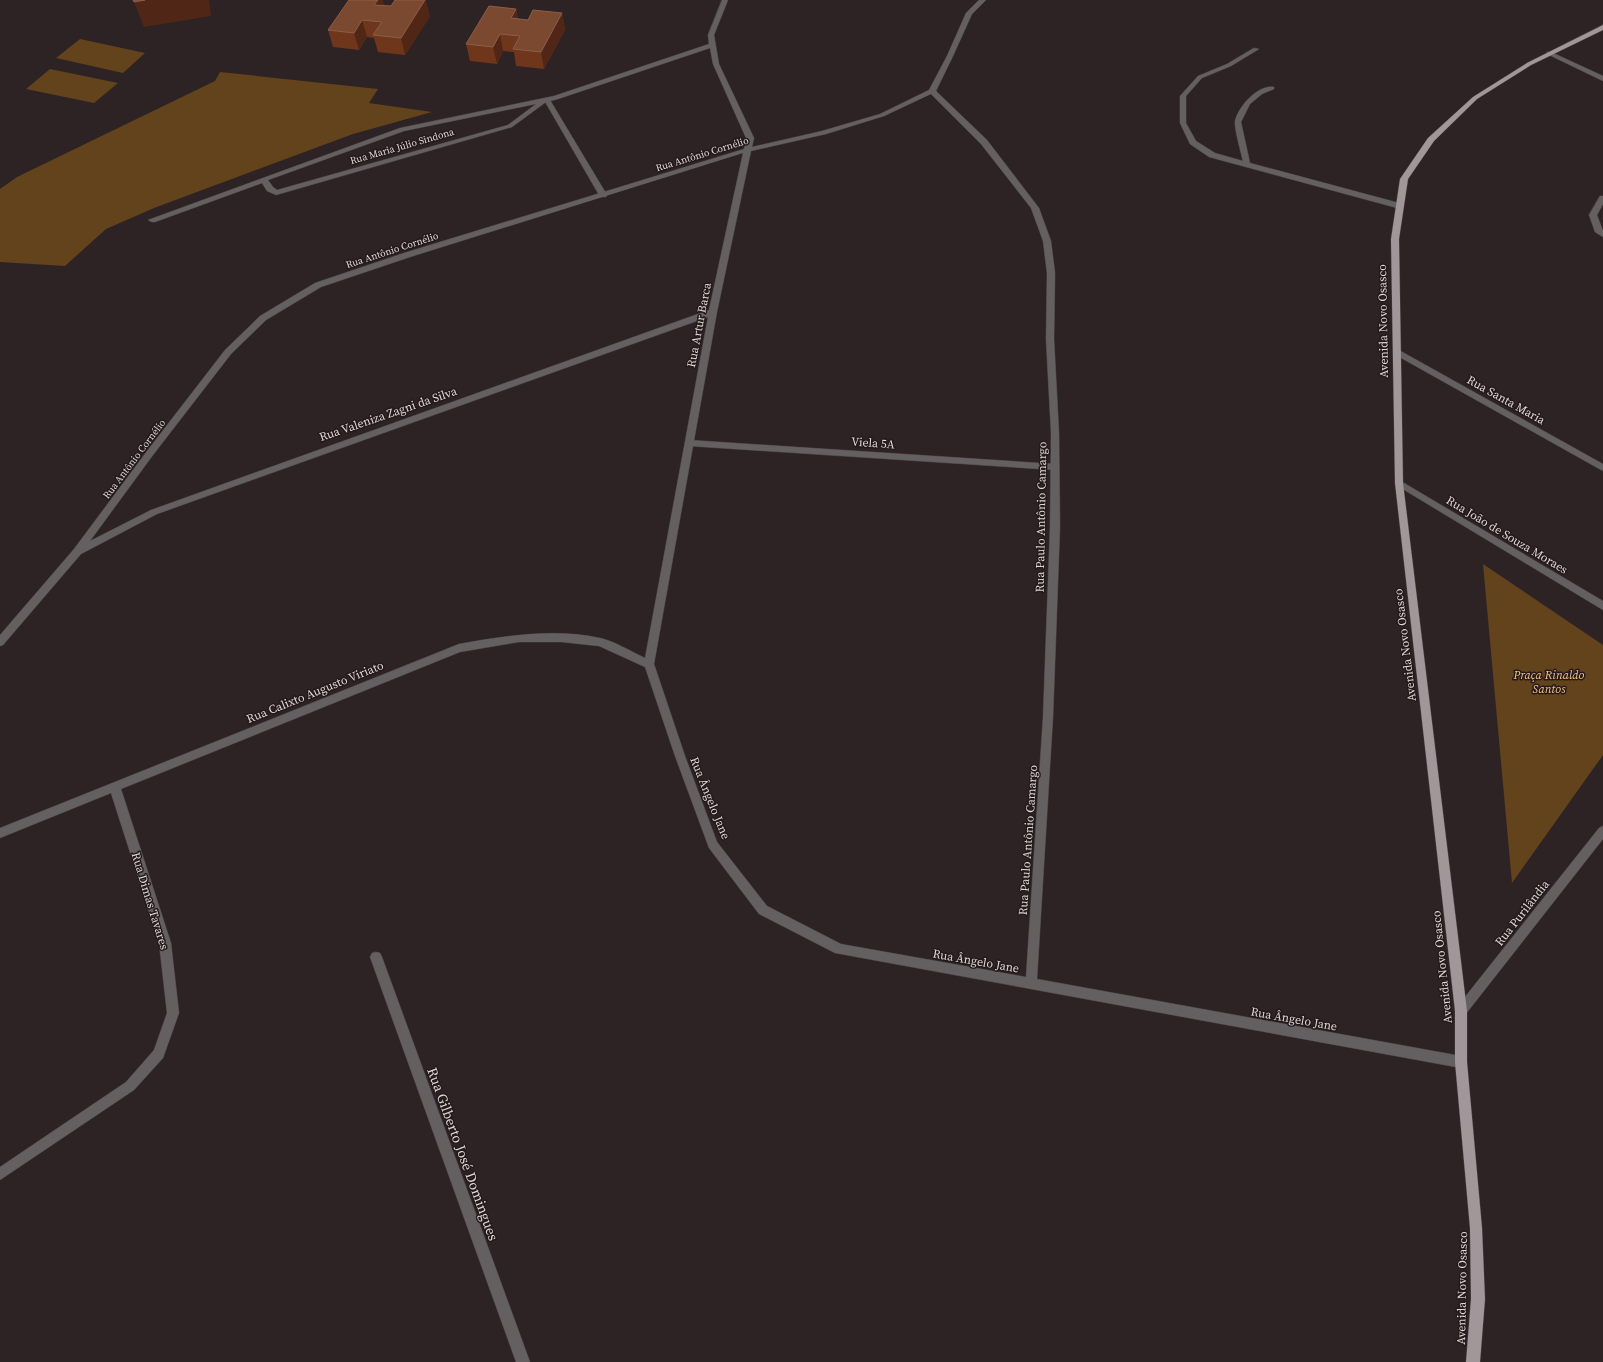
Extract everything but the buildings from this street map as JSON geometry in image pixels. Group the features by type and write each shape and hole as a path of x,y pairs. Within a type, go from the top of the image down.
{"main road":[{"name":"Avenida Novo Osasco","path":"1474,1362 1478,1299 1476,1228 1461,1062 1461,1011 1399,483 1395,239 1404,179 1431,140 1475,98 1549,53 1603,27"}],"street":[{"name":"Rua Artur Barca","path":"649,664 713,312 750,138 716,64 711,35 725,0"},
{"path":"932,91 950,56 968,13 983,0"},
{"name":"Rua Maria Júlio Sindona","path":"152,220 402,129 556,98 713,44"},
{"path":"1256,49 1229,65 1200,78 1183,96 1183,123 1192,142 1212,155 1400,206"},
{"path":"1549,53 1603,79"},
{"path":"1247,165 1238,122 1246,103 1260,93 1272,88"},
{"name":"Rua Antônio Cornélio","path":"0,642 77,552 150,453 228,352 263,318 318,285 408,255 747,150 824,133 874,117 932,91"},
{"name":"Rua Paulo Antônio Camargo","path":"932,91 984,142 1035,208 1047,241 1051,273 1050,339 1055,467 1054,534 1048,717 1031,984"},
{"name":"Rua Maria Júlio Sindona","path":"263,179 270,190 276,193 510,126 547,100"},
{"path":"547,100 603,195"},
{"path":"1603,198 1593,214 1598,232 1603,235"},
{"name":"Rua Valeniza Zagni da Silva","path":"77,552 161,509 713,312"},
{"name":"Rua Santa Maria","path":"1397,352 1603,468"},
{"name":"Viela 5A","path":"689,443 1055,467"},
{"name":"Rua João de Souza Moraes","path":"1399,483 1603,606"},
{"name":"Rua Calixto Augusto Viriato","path":"0,833 115,788 459,648 519,638 561,638 600,642 649,664"},
{"name":"Rua Ângelo Jane","path":"649,664 680,756 713,845 763,910 839,949 1461,1062"},
{"name":"Rua Dimas Tavares","path":"0,1174 130,1086 159,1054 173,1013 165,943 115,788"},
{"name":"Rua Purilândia","path":"1461,1011 1603,831"},
{"name":"Rua Gilberto José Domingues","path":"376,957 523,1362"}],"green space":[{"path":"80,39 145,53 123,73 56,58"},
{"path":"50,69 118,83 94,103 26,89"},
{"path":"220,72 378,89 369,103 432,112 353,134 154,208 106,229 65,266 0,262 0,189 17,177 215,81"},
{"name":"Praça Rinaldo Santos","path":"1483,564 1603,645 1603,755 1512,883"}]}
